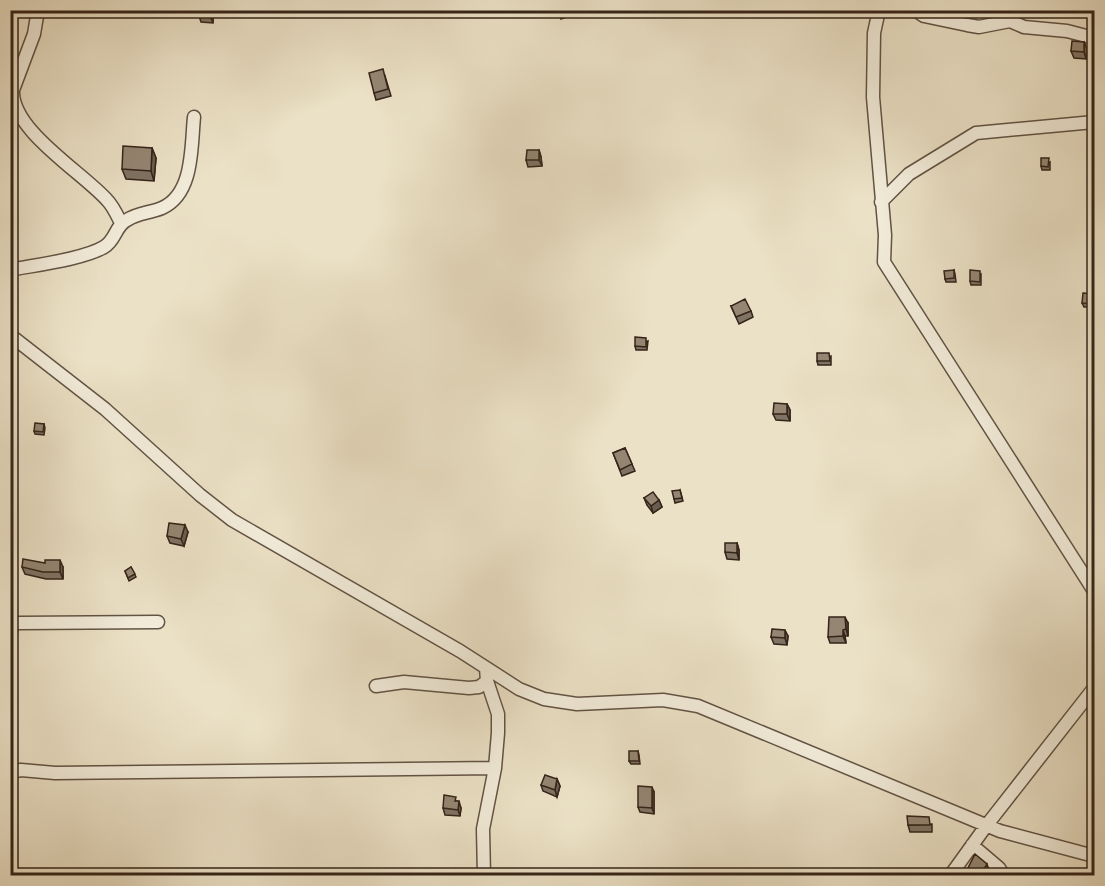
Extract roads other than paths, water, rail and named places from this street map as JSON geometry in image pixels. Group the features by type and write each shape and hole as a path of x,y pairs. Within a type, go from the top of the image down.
{"street":[{"path":"38,10 34,34 13,90 16,108 26,124 47,146 108,201 121,223"},
{"path":"879,10 874,33 873,97 885,234 884,262 1095,591"},
{"path":"915,10 924,16 979,27 1010,21 1024,27 1067,31 1095,38"},
{"path":"10,270 75,257 104,248 114,240 121,223 128,218 162,208 172,202 187,176 194,117"},
{"path":"881,202 909,174 976,133 1095,122"},
{"path":"10,335 105,409 232,520 460,651 519,689 544,699 577,704 663,700 698,706 986,826 1095,856"},
{"path":"10,639 11,621 159,622"},
{"path":"484,876 483,830 495,768 498,714 487,681 486,668"},
{"path":"376,686 404,682 469,688 479,687 487,681"},
{"path":"950,876 972,844 1095,688"},
{"path":"10,772 21,770 55,773 495,768"},
{"path":"972,844 999,868 1004,876"}]}
